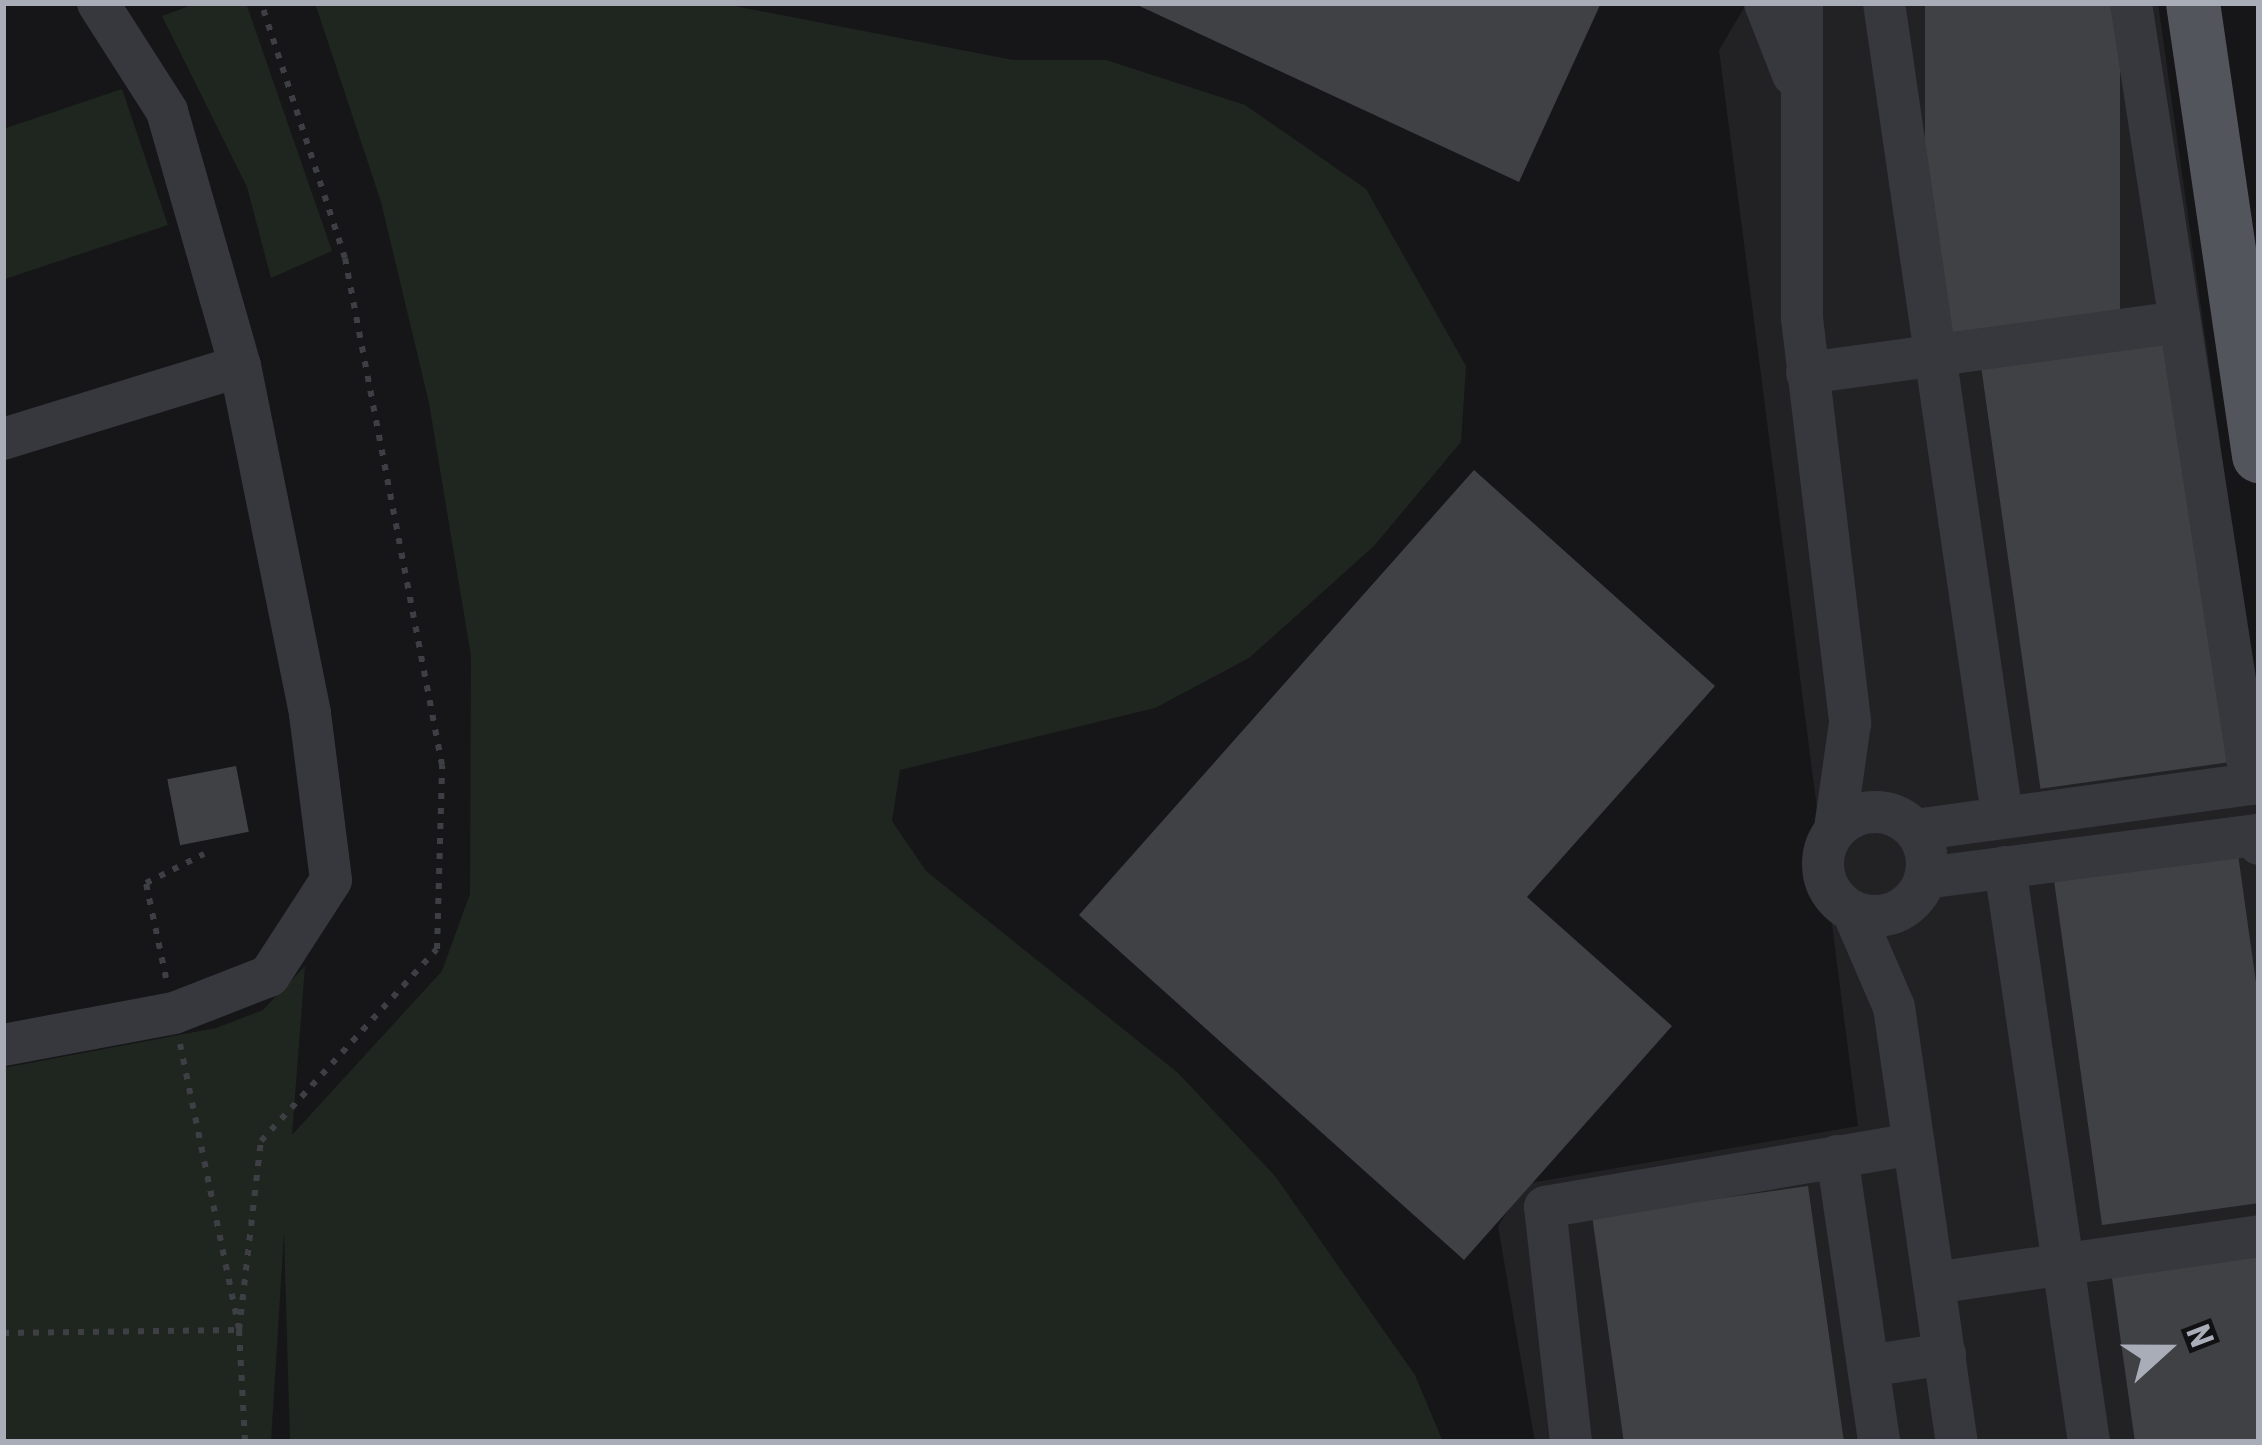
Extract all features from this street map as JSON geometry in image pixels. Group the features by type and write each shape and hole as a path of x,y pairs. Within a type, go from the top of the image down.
{"main road":[{"path":"2193,3 2259,456"}],"street":[{"path":"3,1045 173,1012 269,976 331,880 310,712 240,366 167,111 98,3"},
{"path":"1765,3 1800,92"},
{"path":"1802,3 1807,373 1846,670 1850,752 1823,874 1853,912 1894,1007 1957,1442"},
{"path":"1884,3 1999,794"},
{"path":"1835,829 1864,812 1909,825 2251,784 2131,3"},
{"path":"1807,373 2179,322"},
{"path":"3,439 240,366"},
{"path":"1846,670 1877,778 1909,825 1919,888 1894,1007"},
{"path":"1853,912 1885,915 1919,888 2005,868 2258,835 2259,844"},
{"path":"2005,868 2089,1442"},
{"path":"1571,1442 1545,1208 1914,1144"},
{"path":"1837,1156 1879,1442"},
{"path":"1934,1282 2259,1236"},
{"path":"1868,1366 1945,1354"}],"path":[{"path":"239,1330 261,1141 437,949 442,765 345,257 261,3"},
{"path":"204,854 146,883 239,1330 245,1442"},
{"path":"3,1333 239,1330"}],"shaded area":[{"path":"197,3 246,3 332,251 271,278 247,187 162,16"},
{"path":"315,3 719,3 1013,60 1106,60 1245,105 1366,189 1466,366 1461,442 1374,546 1249,658 1155,708 900,770 892,821 926,871 1178,1073 1275,1176 1415,1375 1443,1442 290,1442 284,1233 271,1442 3,1442 3,1068 216,1028 263,1010 305,966 292,1135 442,971 470,894 471,656 429,403 381,202"},
{"path":"1747,3 2158,3 2259,719 2259,1442 1535,1442 1498,1226 1525,1184 1858,1126 1719,50"},
{"path":"122,89 168,225 5,279 3,129"}],"building":[{"path":"1133,3 1601,3 1519,182"},
{"path":"1925,3 2120,3 2120,341 1925,341"},
{"path":"2172,338 2232,762 2040,789 1981,365"},
{"path":"1474,470 1715,686 1527,897 1672,1026 1464,1260 1079,915"},
{"path":"236,766 249,832 180,845 167,779"},
{"path":"2236,840 2259,1004 2259,1203 2102,1225 2052,866"},
{"path":"1808,1186 1844,1442 1624,1442 1592,1216"},
{"path":"2259,1243 2259,1442 2135,1442 2110,1264"}]}
